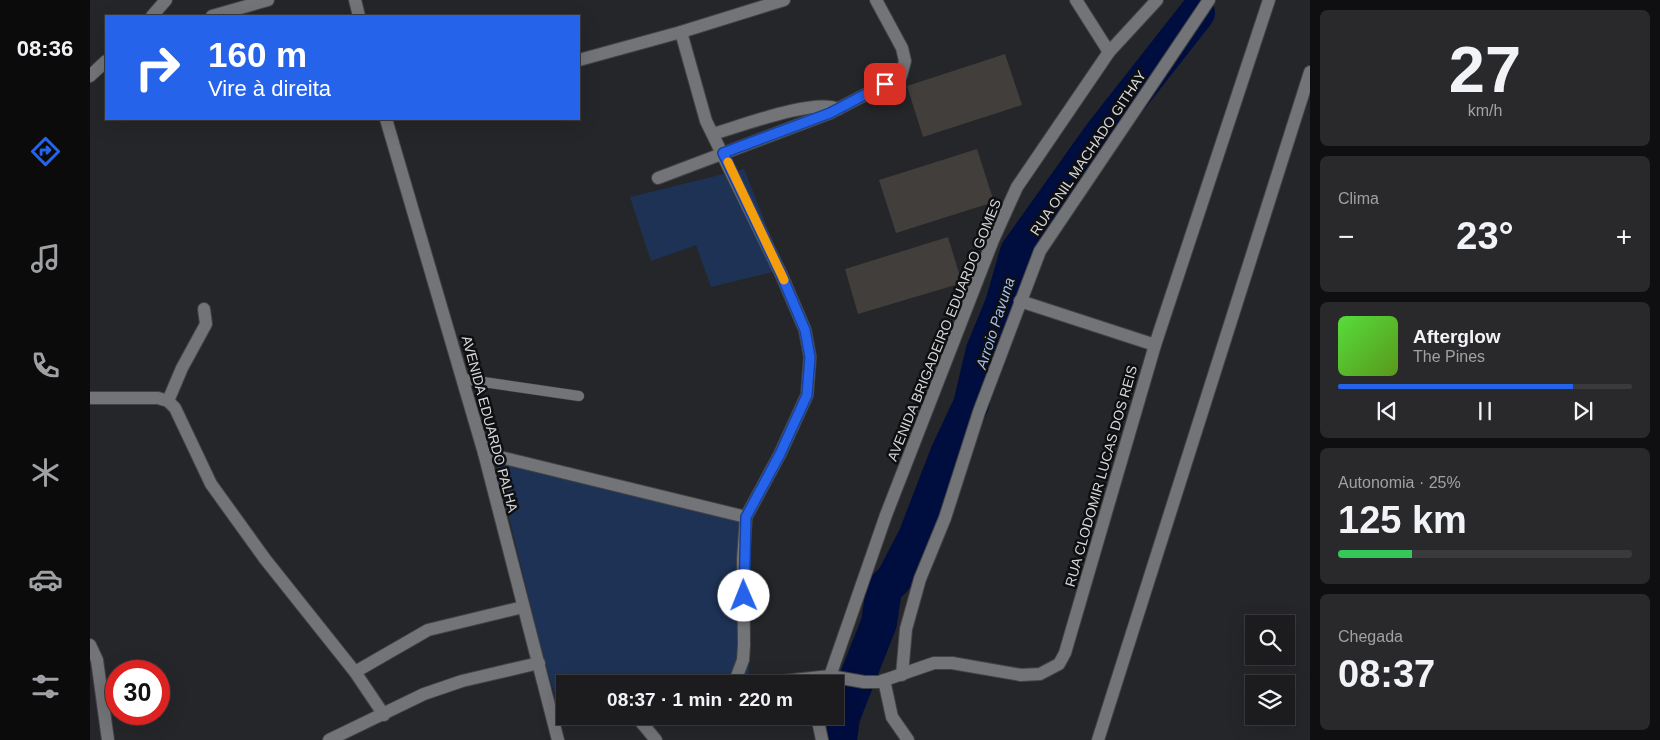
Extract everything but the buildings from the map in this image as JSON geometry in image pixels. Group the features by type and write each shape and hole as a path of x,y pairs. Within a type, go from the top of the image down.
{"street":[{"path":"153,15 166,0"},
{"path":"216,15 268,0"},
{"path":"355,0 360,15"},
{"path":"580,60 681,32 784,0"},
{"path":"658,178 838,109 901,76 905,61 902,48 876,0"},
{"path":"1076,0 1109,52"},
{"name":"AVENIDA BRIGADEIRO EDUARDO GOMES","path":"830,675 886,515 993,240 1017,187 1109,52 1157,0"},
{"name":"RUA ONIL MACHADO GITHAY","path":"902,675 906,630 920,579 945,518 979,412 1040,251 1054,227 1209,0"},
{"name":"RUA CLODOMIR LUCAS DOS REIS","path":"844,678 864,682 881,681 902,675 920,666 934,663 952,663 1021,675 1040,674 1059,664 1065,653 1155,345 1269,0"},
{"path":"681,32 694,84 713,134 781,274 805,330 810,357 807,395 780,454 746,517 744,652 737,675"},
{"path":"90,76 105,62"},
{"path":"1098,740 1310,72"},
{"path":"713,134 812,106 830,106 838,109"},
{"name":"AVENIDA EDUARDO PALHA","path":"386,120 484,452 538,662 556,708"},
{"path":"1020,301 1155,345"},
{"path":"168,401 182,368 206,324 204,309"},
{"path":"90,398 158,398 168,401 180,417 193,451 211,484 265,559 355,672 384,715"},
{"path":"484,452 746,517"},
{"path":"355,672 428,630 523,607"},
{"path":"90,645 97,660 108,740"},
{"path":"329,740 424,694 462,681 538,662"},
{"path":"881,681 892,717 908,740"},
{"name":"AVENIDA EDUARDO PALHA","path":"558,740 559,725"},
{"path":"644,725 656,740"},
{"path":"819,725 822,740"}],"lane":[{"path":"463,379 579,396"}],"shaded area":[{"path":"744,169 784,269 711,287 696,245 651,261 630,197"},
{"path":"496,463 746,517 749,675 556,675 556,699 540,645"}],"waterway":[{"name":"Arroio Pavuna","path":"839,740 842,717 879,623 884,589 894,579 916,537 948,454 971,405 984,350 1003,304 1018,252 1102,134 1197,13"}],"slow traffic":[{"path":"728,162 784,280"}],"route":[{"path":"744,596 746,517 780,454 807,395 810,357 805,330 737,179 723,153 830,113 885,84"}]}
